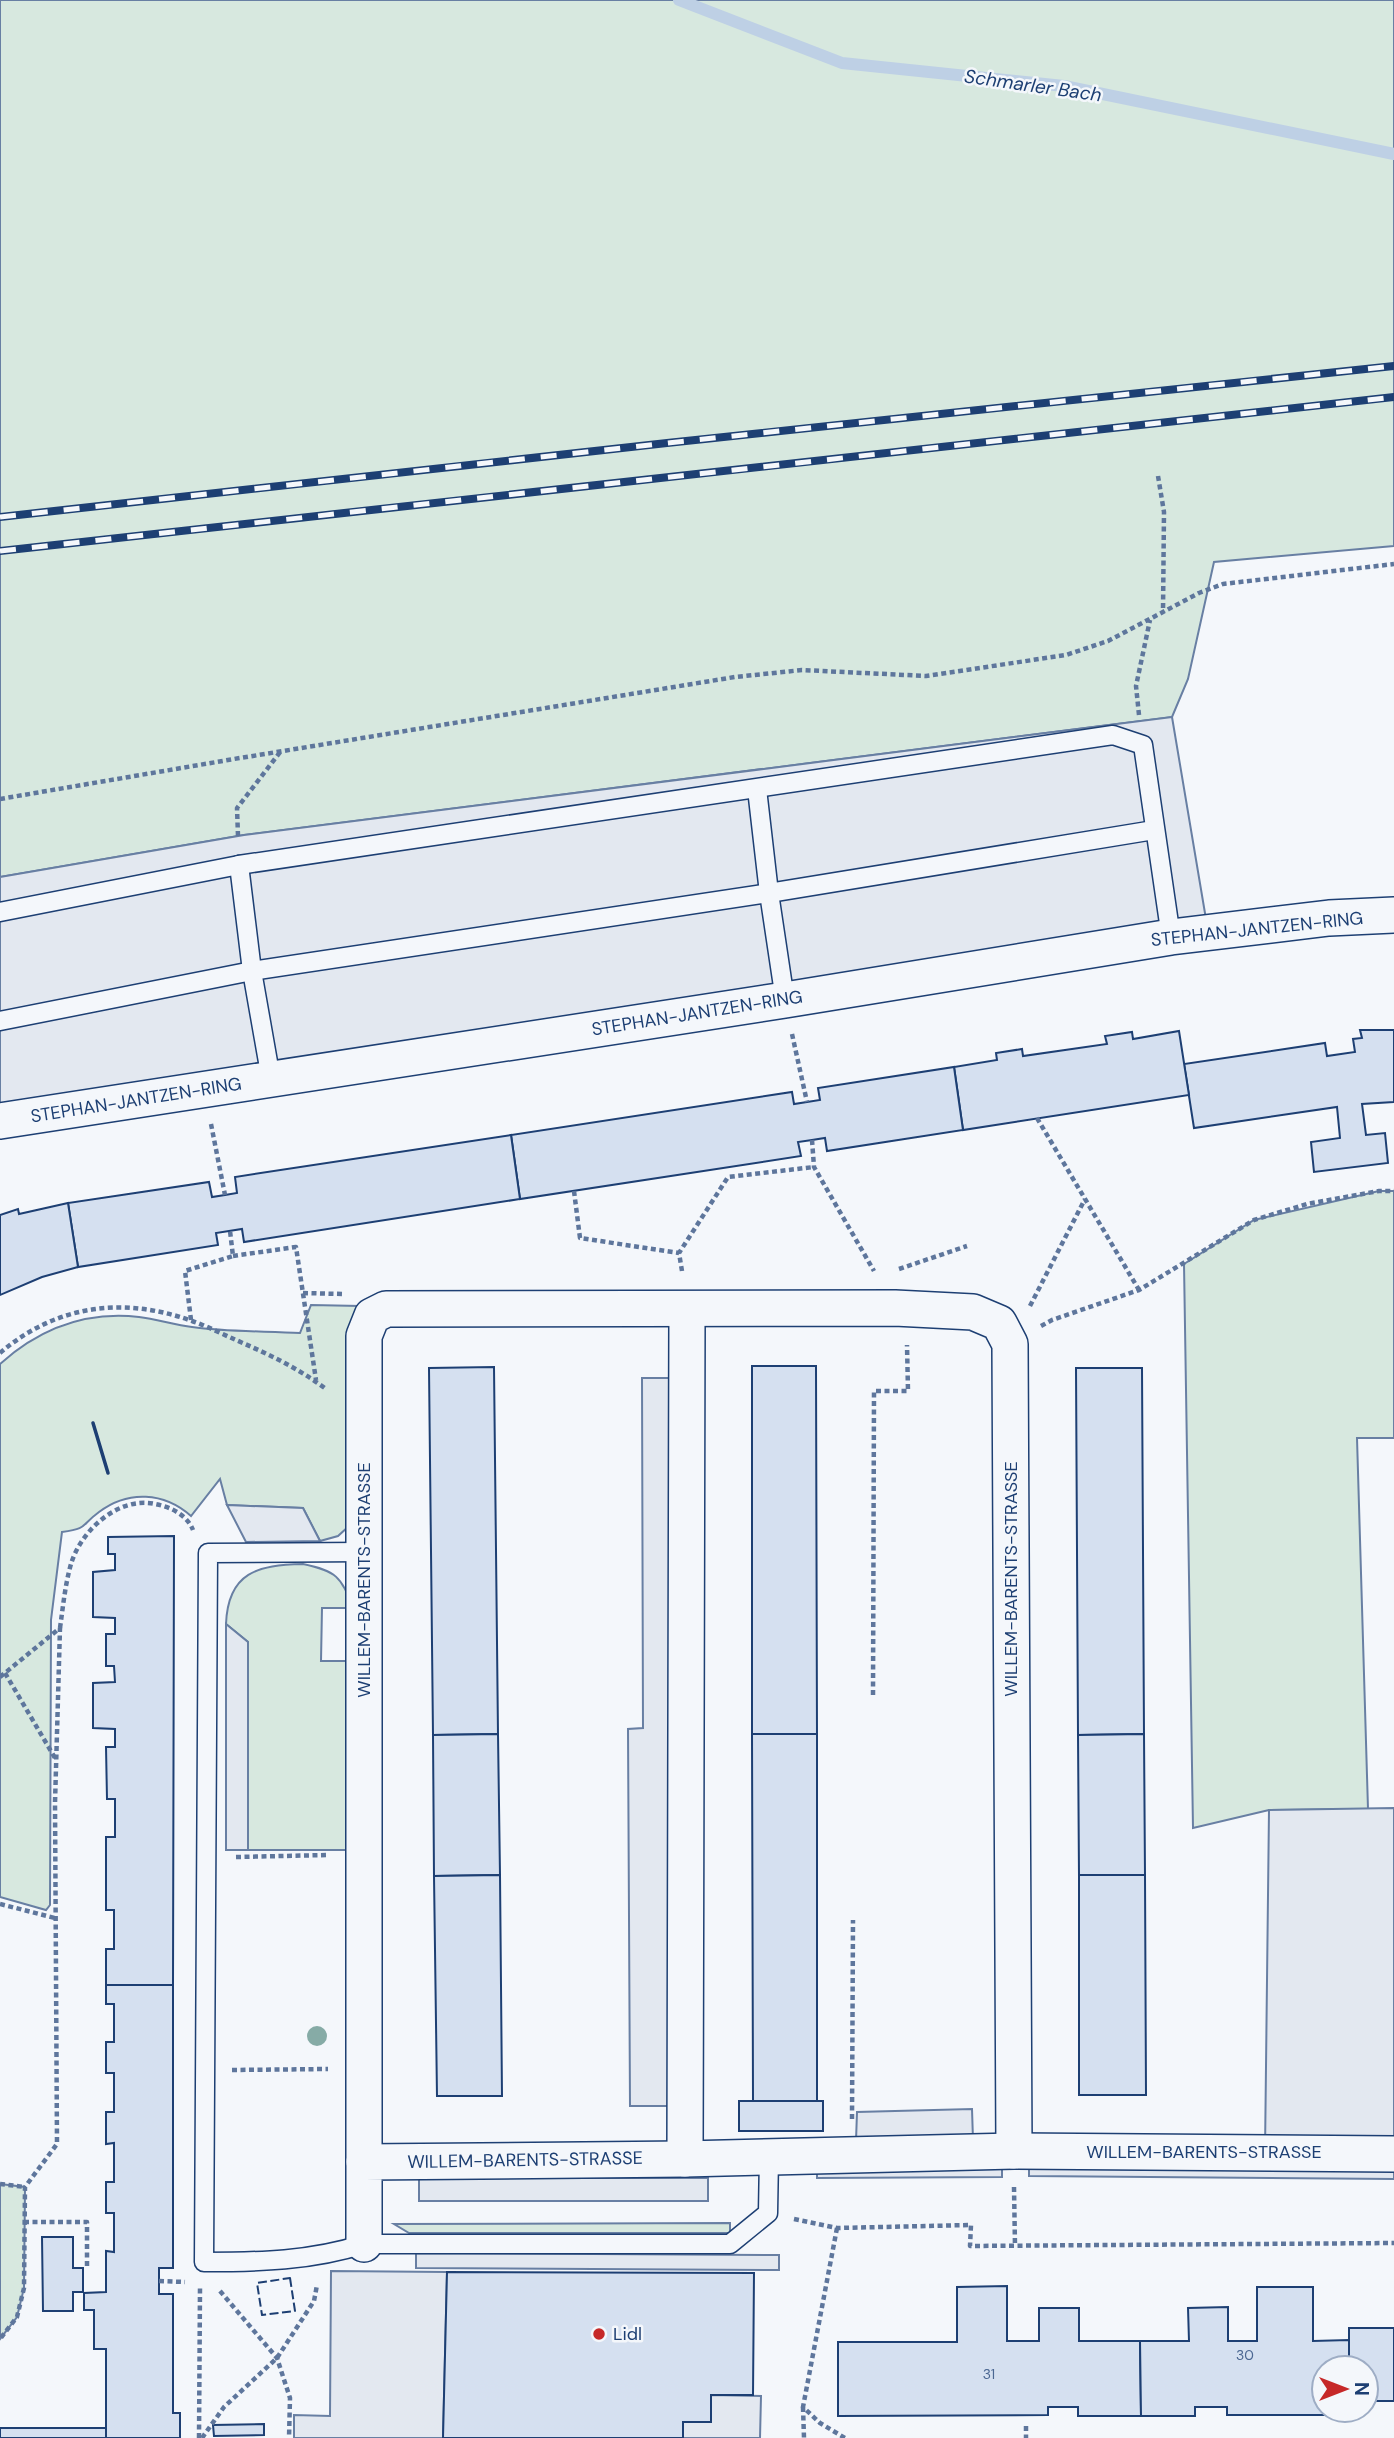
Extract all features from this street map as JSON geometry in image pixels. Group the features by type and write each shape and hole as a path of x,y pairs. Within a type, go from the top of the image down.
{"street":[{"name":"STEPHAN-JANTZEN-RING","path":"0,1121 785,1000 1208,931 1329,918 1394,915"},
{"name":"WILLEM-BARENTS-STRASSE","path":"364,2245 364,1336 372,1316 386,1309 895,1308 973,1312 999,1323 1010,1344 1014,2151"},
{"path":"685,2158 687,1310"},
{"name":"WILLEM-BARENTS-STRASSE","path":"364,2162 1014,2151 1394,2154"}],"lane":[{"path":"0,912 239,866 1113,735 1143,745 1171,937"},
{"path":"757,789 785,1000"},
{"path":"0,1021 252,971 769,893 1154,831"},
{"path":"239,866 252,971 271,1079"},
{"path":"364,1552 208,1553 204,2262 277,2262 318,2257 364,2245 730,2244 768,2213 769,2156"}],"path":[{"path":"1158,476 1164,512 1163,612"},
{"path":"0,799 735,677 802,670 926,676 1066,656 1108,641 1199,593 1223,584 1394,564"},
{"path":"1143,745 1136,686 1151,619"},
{"path":"239,866 237,808 282,751"},
{"path":"785,1000 807,1102"},
{"path":"205,1090 225,1195"},
{"path":"1037,1118 1139,1290"},
{"path":"813,1140 814,1167 907,1330 908,1391 874,1391 873,1695"},
{"path":"687,1310 679,1254 728,1177 814,1167"},
{"path":"574,1191 580,1238 679,1254"},
{"path":"1010,1344 1052,1320 1139,1290 1254,1220 1307,1204 1394,1191"},
{"path":"1010,1344 1085,1198"},
{"path":"230,1231 233,1256"},
{"path":"877,1277 967,1245"},
{"path":"191,1320 185,1271 233,1256 296,1247 316,1381"},
{"path":"0,1353 27,1332 56,1317 87,1309 128,1309 191,1320 282,1360 316,1381 364,1418"},
{"path":"0,2339 17,2317 24,2288 25,2188 57,2144 55,1759 60,1628 2,1675 55,1759"},
{"path":"206,1857 364,1855"},
{"path":"0,1904 55,1918"},
{"path":"851,2154 853,1920"},
{"path":"206,2070 364,2069"},
{"path":"1014,2151 1015,2246"},
{"path":"0,2184 25,2188"},
{"path":"768,2213 837,2228 971,2225 970,2246 1394,2242"},
{"path":"24,2222 87,2222 87,2267"},
{"path":"804,2438 803,2407 837,2228"},
{"path":"200,2438 224,2407 277,2358 314,2301 318,2274"},
{"path":"200,2282 200,2438"},
{"path":"213,2286 224,2294 277,2358 290,2398 289,2438"},
{"path":"803,2407 820,2423 845,2438"},
{"path":"1026,2426 1026,2438"}],"shaded area":[{"path":"0,0 1394,0 1394,546 1214,562 1188,679 1172,717 244,835 0,877"},
{"path":"1172,717 1208,931 0,1121 0,877 244,835"},
{"path":"1379,1191 1394,1191 1394,1438 1357,1438 1368,1809 1269,1810 1193,1828 1184,1264 1254,1220"},
{"path":"311,1305 360,1306 349,1526 338,1536 320,1541 303,1508 227,1505 220,1479 191,1516 158,1498 134,1497 110,1505 81,1528 62,1532 51,1620 50,1905 46,1910 0,1897 0,1364 47,1332 82,1320 139,1317 206,1329 300,1333"},
{"path":"642,1378 688,1378 684,2106 630,2106 628,1729 643,1728"},
{"path":"227,1505 303,1508 320,1541 246,1542"},
{"path":"303,1564 323,1569 336,1577 345,1589 353,1608 322,1608 321,1661 352,1661 351,1850 248,1850 248,1642 226,1624 228,1607 239,1582 248,1575 272,1566"},
{"path":"226,1624 248,1642 248,1850 226,1850"},
{"path":"1394,1808 1394,2154 1265,2152 1269,1810"},
{"path":"972,2109 973,2140 856,2141 857,2112"},
{"path":"1029,2160 1394,2163 1394,2179 1029,2176"},
{"path":"1002,2164 1002,2177 817,2178 817,2165"},
{"path":"419,2178 708,2178 708,2201 419,2201"},
{"path":"0,2184 25,2187 24,2288 17,2317 0,2339"},
{"path":"730,2223 730,2233 409,2233 394,2224"},
{"path":"416,2253 779,2255 779,2270 416,2268"},
{"path":"331,2271 447,2272 443,2438 294,2438 294,2415 330,2416"},
{"path":"711,2395 761,2396 760,2438 683,2438 683,2422"}],"building":[{"path":"1360,1030 1394,1030 1394,1102 1362,1104 1366,1135 1385,1133 1388,1163 1314,1172 1311,1142 1340,1138 1337,1107 1194,1128 1184,1064 1325,1043 1327,1056 1355,1052 1353,1039 1362,1038"},
{"path":"1179,1031 1189,1095 963,1130 954,1067 997,1060 996,1053 1022,1049 1023,1056 1107,1044 1105,1036 1132,1032 1133,1039"},
{"path":"954,1067 963,1130 827,1151 825,1138 798,1142 801,1156 520,1199 511,1135 792,1092 794,1104 820,1100 818,1088"},
{"path":"511,1135 520,1199 244,1242 242,1229 216,1233 218,1245 78,1267 68,1203 209,1182 212,1197 237,1193 235,1177"},
{"path":"68,1203 78,1267 42,1277 0,1295 0,1215 18,1209 19,1214"},
{"path":"752,1366 816,1366 817,1734 752,1734"},
{"path":"494,1367 498,1734 433,1735 429,1368"},
{"path":"1076,1368 1142,1368 1144,1734 1078,1735"},
{"path":"174,1536 173,1985 106,1985 106,1949 114,1949 114,1910 106,1910 106,1837 115,1837 115,1799 107,1799 106,1747 115,1747 115,1729 93,1728 93,1683 115,1682 114,1666 106,1666 106,1634 115,1634 115,1618 93,1617 93,1572 115,1570 115,1554 108,1554 108,1537"},
{"path":"498,1734 500,1875 434,1876 433,1735"},
{"path":"752,1734 817,1734 817,2101 753,2101"},
{"path":"1144,1734 1145,1875 1079,1875 1078,1735"},
{"path":"500,1875 502,2096 437,2096 434,1876"},
{"path":"1079,1875 1145,1875 1146,2095 1079,2095"},
{"path":"106,1985 173,1985 173,2268 159,2268 159,2294 173,2294 173,2413 180,2413 180,2438 106,2438 106,2349 94,2349 94,2310 84,2310 84,2293 106,2292 106,2251 114,2252 114,2213 106,2213 106,2182 114,2182 114,2143 106,2144 106,2112 114,2112 114,2073 106,2073 106,2042 114,2042 114,2004 106,2004"},
{"path":"739,2101 823,2101 823,2131 739,2131"},
{"path":"42,2237 73,2237 73,2268 83,2268 83,2292 73,2292 73,2311 43,2311"},
{"name":"Lidl","path":"447,2272 754,2273 753,2395 711,2395 711,2422 683,2422 683,2438 443,2438"},
{"path":"1007,2286 1007,2341 1039,2341 1039,2308 1079,2308 1079,2341 1140,2341 1141,2416 1078,2416 1078,2407 1048,2407 1048,2415 838,2416 838,2342 957,2342 957,2287"},
{"path":"1257,2287 1313,2287 1313,2341 1349,2340 1349,2354 1310,2354 1310,2415 1227,2415 1227,2407 1195,2407 1195,2416 1141,2416 1140,2341 1189,2341 1188,2308 1228,2307 1228,2341 1257,2341"},
{"path":"1349,2328 1394,2328 1394,2401 1380,2401 1380,2354 1349,2354"},
{"path":"264,2424 264,2435 214,2436 213,2425"},
{"path":"0,2428 106,2428 106,2438 0,2438"}],"waterway":[{"name":"Schmarler Bach","path":"679,0 842,63 1064,86 1394,154"}],"railway":[{"path":"0,517 1394,366"},
{"path":"0,551 1394,397"}],"fence":[{"path":"290,2278 295,2311 262,2315 257,2283 290,2278"}],"wall":[{"path":"93,1423 108,1473"}],"place":[{"name":"Lidl","path":"599,2334"}]}
